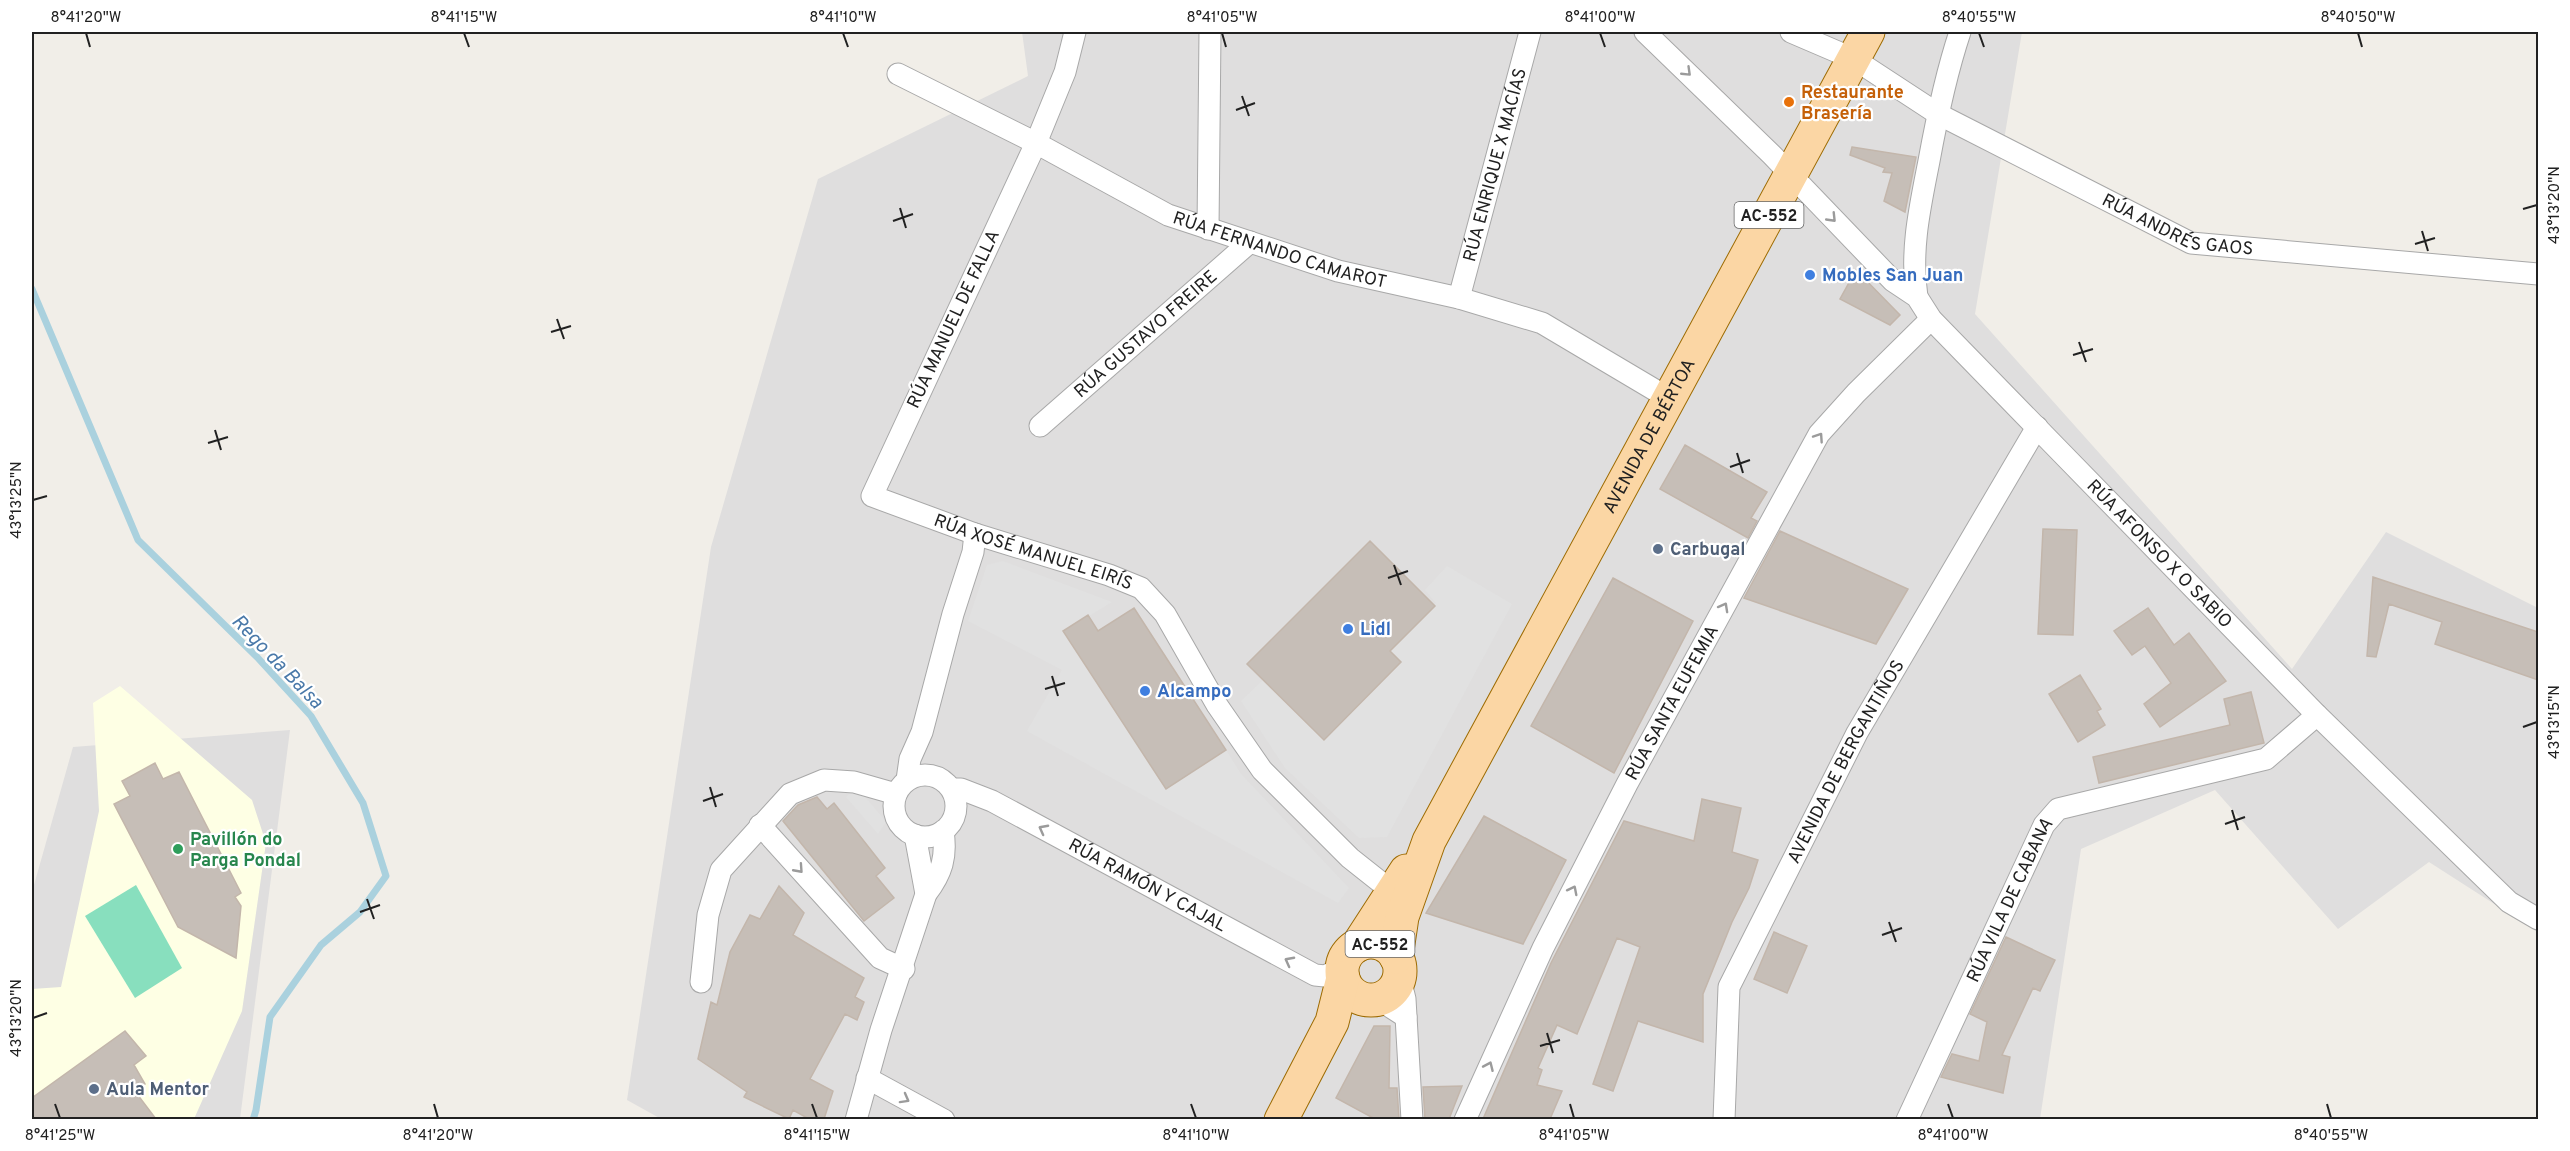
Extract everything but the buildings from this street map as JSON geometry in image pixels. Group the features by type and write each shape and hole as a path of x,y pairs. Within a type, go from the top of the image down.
{"main road":[{"name":"AVENIDA DE BÉRTOA","path":"1348,963 1376,917 1421,852 1861,45"},
{"name":"AVENIDA DE BÉRTOA","path":"1398,966 1402,916 1421,852"},
{"name":"AC-552","path":"1281,1119 1332,1022 1348,963 1377,942 1391,950 1398,966 1393,989 1332,1022"},
{"name":"AC-552","path":"1348,963 1353,994 1374,999"}],"street":[{"name":"RÚA MANUEL DE FALLA","path":"872,496 1036,143 1065,72 1075,32"},
{"path":"1208,229 1210,32"},
{"name":"RÚA ENRIQUE X MACÍAS","path":"1459,298 1530,32"},
{"name":"RÚA AFONSO X O SABIO","path":"1645,32 1791,176 1893,281 1917,297 1931,319 2317,715 2509,902 2538,920"},
{"name":"RÚA ANDRÉS GAOS","path":"1791,32 1861,45 1938,114 2191,243 2538,274"},
{"path":"1917,297 1914,275 1914,237 1938,114 1960,32"},
{"name":"RÚA FERNANDO CAMAROT","path":"898,74 1036,143 1168,215 1338,271 1459,298 1542,323 1670,399"},
{"name":"RÚA GUSTAVO FREIRE","path":"1040,426 1250,242"},
{"name":"RÚA SANTA EUFEMIA","path":"1465,1119 1543,948 1616,805 1819,434 1856,393 1931,319"},
{"name":"AVENIDA DE BERGANTIÑOS","path":"1724,1119 1729,987 1857,733 2037,427"},
{"name":"RÚA XOSÉ MANUEL EIRÍS","path":"872,496 975,534 1108,575 1141,588 1166,614 1217,705 1262,770 1350,858 1379,881"},
{"path":"922,732 927,763 935,776 952,789 957,808 950,825 934,836 915,835 899,823 894,804 922,732 949,629 973,552 975,534"},
{"name":"RÚA VILA DE CABANA","path":"1907,1119 2044,825 2058,809 2266,759 2317,715"},
{"path":"701,982 708,915 721,870 790,794 824,780 902,787 918,776 935,776"},
{"name":"RÚA RAMÓN Y CAJAL","path":"952,789 960,789 992,801 1315,975 1325,976 1348,963"},
{"path":"760,825 880,958 904,969"},
{"path":"856,1119 867,1078 927,894 934,883 946,852 943,831"},
{"path":"915,835 927,894"},
{"path":"1376,917 1379,881 1421,852"},
{"path":"1398,966 1406,1017 1412,1119"},
{"path":"1374,999 1406,1017"},
{"path":"867,1078 944,1119"}],"shaded area":[{"path":"1022,32 2022,32 1975,314 2292,669 2386,532 2538,608 2538,932 2429,862 2338,929 2215,790 2081,849 2040,1119 663,1120 627,1100 711,547 818,179 1028,76"},
{"name":"Alcampo","path":"1003,561 1112,602 1064,631 1165,789 1226,750 1241,774 1349,888 1338,903 1027,731 1062,670 968,621 987,565"},
{"path":"1447,566 1512,604 1387,837 1359,838 1285,768 1241,701 1263,680 1324,740 1401,663 1390,651 1436,603 1425,590"},
{"path":"120,686 252,800 266,843 242,1011 194,1119 32,1120 32,989 61,987 99,811 93,703"},
{"path":"290,730 240,1119 32,1119 32,887 73,747"},
{"path":"857,787 886,822 878,834 846,797"}],"green space":[{"path":"136,885 182,968 135,998 85,916"}],"waterway":[{"name":"Rego da Balsa","path":"32,289 138,540 257,657 311,716 363,803 386,876 360,912 321,945 270,1017 253,1120"}],"place":[{"name":"Restaurante Brasería","path":"1789,102"},
{"name":"Mobles San Juan","path":"1810,275"},
{"name":"Carbugal","path":"1658,549"},
{"name":"Lidl","path":"1348,629"},
{"name":"Alcampo","path":"1145,691"},
{"name":"Pavillón do Parga Pondal","path":"178,849"},
{"name":"Aula Mentor","path":"94,1089"}]}
